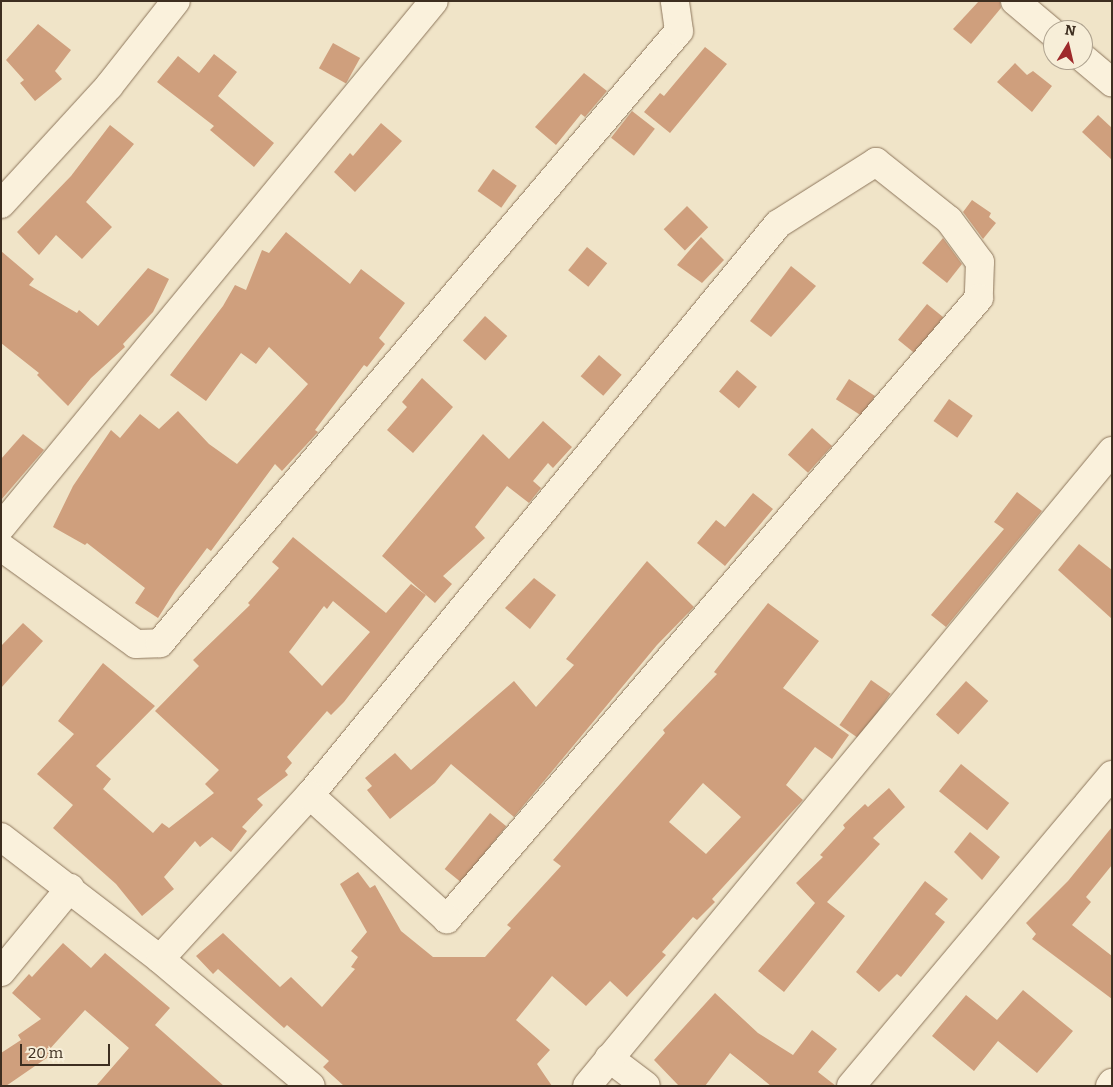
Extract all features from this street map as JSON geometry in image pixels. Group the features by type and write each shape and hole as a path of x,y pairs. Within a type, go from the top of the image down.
{"street":[{"path":"1,204 109,86 176,1"},
{"path":"1,527 434,1"},
{"path":"1,547 136,644 160,643 679,31 675,1"},
{"path":"1015,1 1043,25"},
{"path":"1093,66 1112,82"},
{"path":"160,959 310,795 778,224 876,162 949,220 980,262 979,298 447,919 310,795"},
{"path":"587,1086 1112,452"},
{"path":"851,1086 1112,775"},
{"path":"1,837 70,888 160,959 311,1086"},
{"path":"1,972 70,888"},
{"path":"609,1058 646,1086"}],"building":[{"path":"979,1 1000,1 1001,8 971,44 953,29"},
{"path":"38,24 71,50 55,71 62,79 35,101 20,83 24,80 6,60"},
{"path":"333,43 360,58 346,83 319,68"},
{"path":"705,47 727,64 670,133 644,112 660,93 664,96"},
{"path":"214,54 237,72 218,96 274,143 254,167 210,130 214,126 157,82 178,56 199,73"},
{"path":"1015,63 1027,75 1033,71 1052,86 1032,112 997,82"},
{"path":"584,73 607,91 585,117 581,114 556,145 535,127"},
{"path":"632,111 655,129 634,156 611,138"},
{"path":"1098,115 1112,128 1112,160 1082,132"},
{"path":"381,123 402,141 355,192 334,172 350,153 353,156"},
{"path":"110,125 134,144 86,202 112,227 82,259 56,235 39,255 17,232 71,176"},
{"path":"493,169 517,186 501,208 478,191"},
{"path":"972,200 991,213 989,217 996,223 983,239 963,212"},
{"path":"687,206 708,227 685,251 664,229"},
{"path":"286,232 350,284 361,269 405,303 379,338 385,344 367,367 364,365 315,430 318,432 282,471 275,464 211,551 207,548 175,591 158,618 135,603 145,588 87,543 85,545 53,527 73,486 111,430 120,438 140,414 159,429 178,411 209,444 237,464 308,384 269,347 256,364 241,353 206,401 170,375 223,306 235,285 246,290 262,250 269,253"},
{"path":"701,237 724,260 702,283 677,265"},
{"path":"943,238 962,264 947,283 922,263"},
{"path":"587,247 607,263 588,287 568,270"},
{"path":"1,251 34,279 29,285 77,313 79,310 98,326 148,268 169,279 153,312 123,344 125,347 91,378 68,406 37,375 39,373 1,343"},
{"path":"791,266 816,286 771,337 750,321"},
{"path":"927,304 943,317 914,353 898,340"},
{"path":"485,316 507,336 485,361 463,341"},
{"path":"599,355 622,375 603,396 581,376"},
{"path":"737,370 757,387 739,408 719,391"},
{"path":"422,378 453,407 413,453 387,430 407,407 402,402"},
{"path":"849,379 875,396 862,416 836,399"},
{"path":"949,399 973,416 957,438 934,421"},
{"path":"543,421 572,447 553,468 548,463 533,481 541,488 529,503 507,486 475,527 485,538 443,576 452,584 435,603 382,556 483,434 509,459"},
{"path":"812,428 832,446 808,473 788,455"},
{"path":"23,434 44,450 1,500 1,459"},
{"path":"1017,492 1042,511 946,627 931,615 1004,529 994,522"},
{"path":"753,493 773,509 725,566 697,543 716,520 725,527"},
{"path":"293,537 386,613 411,584 426,595 344,702 331,715 327,711 287,757 292,763 285,771 288,775 257,799 263,805 242,827 247,831 231,852 212,837 200,847 195,841 164,877 174,889 142,916 116,884 53,828 73,805 37,774 74,734 58,721 103,663 155,706 96,766 111,779 103,789 153,833 162,823 169,828 214,793 205,784 219,770 155,711 199,666 193,660 250,605 248,603 279,568 272,562","holes":["333,601 370,632 322,686 289,652 324,606 327,609"]},
{"path":"1079,544 1112,570 1112,619 1058,570"},
{"path":"647,561 694,607 657,645 514,817 451,764 435,783 390,819 367,790 372,786 365,778 395,753 411,770 514,681 536,707 574,665 566,659"},
{"path":"534,578 556,595 530,629 505,608"},
{"path":"768,603 819,641 783,688 849,735 832,759 815,747 786,785 803,800 712,899 715,902 697,920 693,917 662,952 666,955 627,997 610,981 586,1006 552,976 516,1020 550,1050 537,1064 552,1086 344,1086 323,1067 329,1061 287,1025 284,1028 218,969 213,974 196,956 223,933 280,987 291,977 322,1007 355,969 351,967 358,957 351,951 367,932 340,884 358,872 370,888 375,885 401,931 433,957 485,957 511,928 507,925 561,866 553,860 665,733 663,730 717,674 714,672","holes":["703,783 741,817 706,854 669,822"]},
{"path":"23,623 43,641 1,688 1,646"},
{"path":"871,680 891,694 859,739 839,725"},
{"path":"966,681 988,701 958,735 936,714"},
{"path":"961,764 1009,803 987,830 939,791"},
{"path":"889,788 905,807 873,838 880,844 827,902 845,916 784,992 758,971 815,903 796,883 823,857 820,855 845,828 843,825 865,804 868,807"},
{"path":"490,813 506,826 461,882 445,869"},
{"path":"1112,827 1112,865 1086,897 1091,902 1072,925 1112,956 1112,999 1032,939 1036,934 1026,923 1068,881"},
{"path":"970,832 1000,857 982,880 954,852"},
{"path":"925,881 948,899 935,914 945,922 901,977 897,974 879,992 856,972"},
{"path":"63,943 91,968 105,953 170,1008 155,1025 224,1086 96,1086 129,1048 85,1010 48,1051 51,1055 6,1086 1,1086 1,1053 21,1040 18,1035 41,1019 12,993 29,974 32,977"},
{"path":"1023,990 1073,1031 1037,1073 998,1041 974,1071 932,1036 966,995 997,1020"},
{"path":"715,993 758,1033 793,1055 812,1030 837,1049 818,1072 836,1086 771,1086 730,1053 705,1086 679,1086 654,1060"}]}
